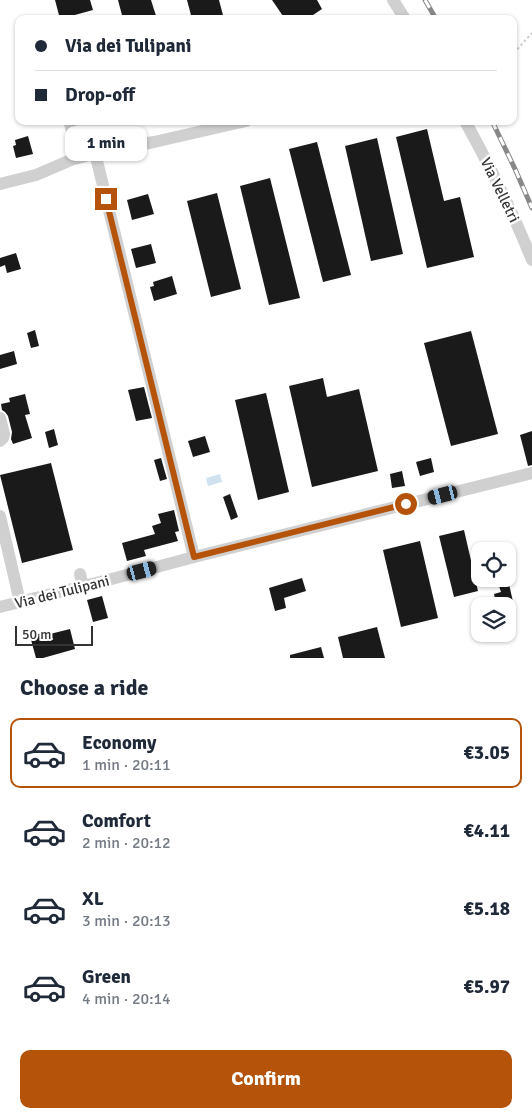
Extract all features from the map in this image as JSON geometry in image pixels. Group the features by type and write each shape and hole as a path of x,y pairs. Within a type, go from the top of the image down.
{"street":[{"path":"393,0 402,15"},
{"path":"70,125 80,157"},
{"path":"0,184 36,175 80,157 115,148 231,125"},
{"name":"Via Velletri","path":"467,125 503,194 532,260"},
{"path":"97,161 194,557"},
{"path":"0,418 4,438 0,441"},
{"name":"Via dei Tulipani","path":"0,607 20,602 82,580 194,557 532,473"},
{"path":"0,516 20,602"}],"path":[{"path":"517,50 532,33"}],"water":[{"path":"220,474 222,482 208,486 206,478"}],"building":[{"path":"55,0 90,0 93,10 75,15 59,15"},
{"path":"118,0 151,0 156,15 122,15"},
{"path":"187,0 219,0 223,15 191,15"},
{"path":"272,0 317,0 322,9 313,15 282,15"},
{"path":"427,129 444,201 460,197 474,257 427,268 396,137"},
{"path":"28,136 33,154 16,158 13,146 16,145 15,140"},
{"path":"377,138 403,254 371,261 345,146"},
{"path":"317,142 351,275 323,282 289,149"},
{"path":"270,178 300,298 269,305 240,186"},
{"path":"217,193 241,289 211,297 187,201"},
{"path":"148,194 154,214 132,220 127,200"},
{"path":"151,244 156,263 136,268 131,249"},
{"path":"16,253 21,269 7,273 5,265 0,267 0,258"},
{"path":"172,276 177,294 154,301 150,287 154,286 153,282"},
{"path":"35,330 39,346 31,348 27,333"},
{"path":"471,331 498,434 451,446 424,343"},
{"path":"14,351 17,364 0,369 0,355"},
{"path":"323,378 327,397 359,389 378,471 312,487 289,386"},
{"path":"144,387 152,418 136,421 128,390"},
{"path":"266,393 289,492 258,500 235,400"},
{"path":"25,394 30,414 25,415 32,438 13,444 8,416 2,410 1,404 10,402 9,398"},
{"path":"54,429 58,445 49,448 45,432"},
{"path":"532,431 532,465 528,466 520,435"},
{"path":"205,436 210,452 193,457 188,441"},
{"path":"161,458 167,479 160,481 154,460"},
{"path":"431,458 434,472 420,476 416,462"},
{"path":"51,463 73,550 22,563 0,475"},
{"path":"402,471 405,486 392,488 390,474"},
{"path":"230,494 238,517 231,520 223,497"},
{"path":"174,510 179,531 175,532 178,541 144,550 146,556 127,561 122,543 155,534 152,526 161,523 158,514"},
{"path":"464,530 471,560 471,587 477,587 478,591 454,597 439,536"},
{"path":"420,541 438,618 401,627 383,550"},
{"path":"302,578 306,591 284,598 286,608 275,611 269,588"},
{"path":"499,587 510,587 512,597 495,597 494,594 501,592"},
{"path":"102,596 108,618 93,622 87,600"},
{"path":"377,627 385,658 343,658 338,637"},
{"path":"70,629 75,649 43,658 36,658 30,636"},
{"path":"321,647 324,658 290,658 290,655"}],"railway":[{"path":"425,0 434,15"},
{"path":"494,125 532,208"}],"route":[{"path":"106,199 194,557 406,504"}]}
